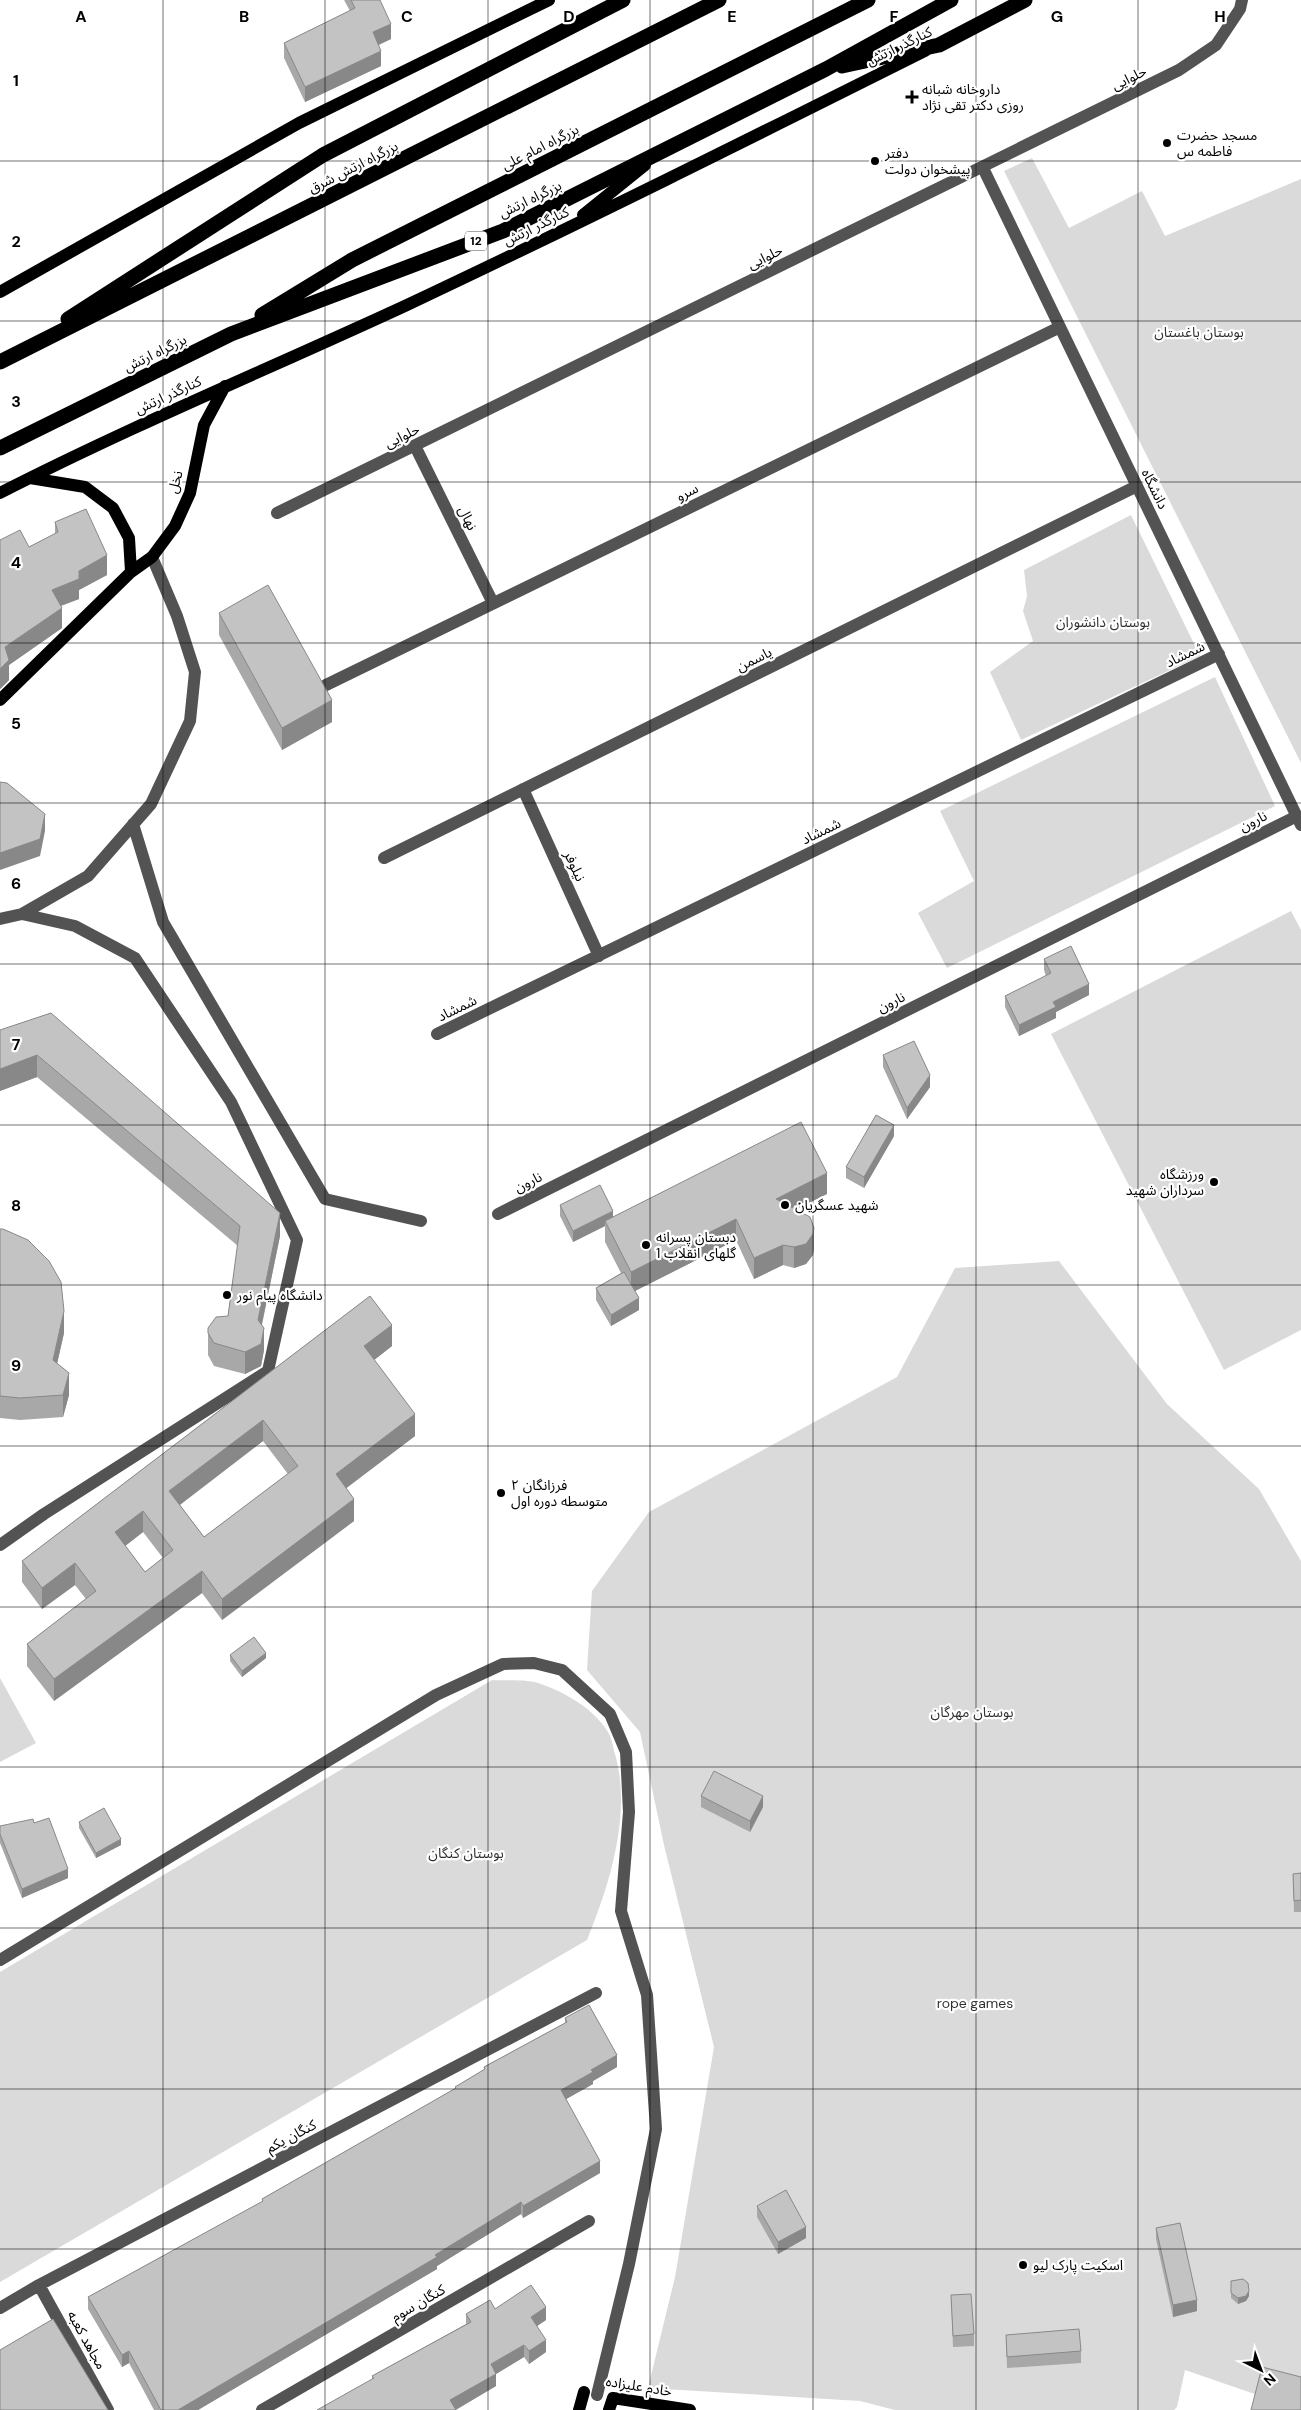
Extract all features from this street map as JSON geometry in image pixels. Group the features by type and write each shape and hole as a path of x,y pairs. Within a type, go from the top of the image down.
{"highway":[{"path":"0,362 323,155 623,0"},
{"name":"بزرگراه ارتش شرق","path":"0,362 719,0"},
{"name":"بزرگراه امام علی","path":"231,334 352,260 868,0"},
{"name":"کنارگذر ارتش","path":"938,45 1025,0"},
{"name":"بزرگراه ارتش","path":"0,448 231,334 503,231 826,69 945,4"},
{"path":"826,69 938,45"}],"main road":[{"path":"0,292 299,122 549,0"},
{"name":"کنارگذر ارتش","path":"0,493 225,386 352,330 566,230 938,45"},
{"path":"566,230 655,156"},
{"name":"نخل","path":"0,700 132,572 152,557 176,526 186,502 204,425 225,386"},
{"path":"30,478 85,488 112,508 129,538 132,572"},
{"path":"579,2410 584,2392"},
{"name":"خادم علیزاده","path":"611,2404 690,2410"}],"street":[{"name":"حلوایی","path":"277,513 1179,70 1216,45 1240,9 1242,0"},
{"name":"دانشگاه","path":"982,168 1299,820"},
{"path":"0,284 13,285"},
{"name":"سرو","path":"326,685 1060,327"},
{"name":"نهال","path":"415,446 494,603"},
{"name":"یاسمن","path":"384,858 1137,486"},
{"path":"0,919 22,914 88,876 151,804 190,721 195,672 177,616 152,557"},
{"name":"شمشاد","path":"437,1034 1219,654"},
{"name":"نیلوفر","path":"523,789 599,956"},
{"name":"نارون","path":"498,1214 1299,820"},
{"path":"133,824 162,922 326,1199 421,1221"},
{"path":"0,1545 44,1514 268,1371 297,1240 231,1102 135,958 75,926 22,914"},
{"path":"0,1960 436,1696 503,1664 534,1663 562,1670 610,1714 626,1752 629,1812 621,1911 647,1995 656,2129 626,2273 597,2395"},
{"name":"کنگان یکم","path":"0,2308 39,2285 596,1993"},
{"name":"کنگان سوم","path":"262,2410 589,2221"},
{"name":"مجاهد کعبه","path":"39,2285 108,2410"},
{"name":"خادم علیزاده","path":"584,2392 597,2395 611,2404"}],"green space":[{"name":"بوستان باغستان","path":"1032,158 1069,228 1142,191 1165,236 1301,179 1301,763 1004,171"},
{"name":"بوستان دانشوران","path":"1131,515 1200,656 1021,740 990,672 1033,641 1023,611 1027,596 1024,570"},
{"path":"1215,677 1275,806 947,968 918,913 974,881 940,811"},
{"name":"ورزشگاه سرداران شهید","path":"1291,911 1301,930 1301,1330 1224,1370 1051,1034"},
{"name":"بوستان مهرگان","path":"1059,1261 1167,1404 1259,1489 1301,1561 1301,2410 1185,2370 1177,2407 1174,2410 895,2410 860,2401 648,2388 675,2277 714,2047 664,1845 640,1732 587,1670 592,1591 649,1512 897,1377 955,1268"},
{"path":"0,1678 36,1743 0,1762"},
{"name":"بوستان کنگان","path":"492,1680 533,1682 558,1691 578,1702 595,1715 611,1739 619,1774 620,1822 611,1871 587,1940 0,2282 0,1972"}],"building":[{"path":"351,0 380,0 391,24 373,32 381,51 305,87 284,43 355,8"},
{"path":"86,509 107,555 79,571 79,579 52,590 62,608 5,647 9,660 0,669 0,540 20,530 29,547 58,532 55,522"},
{"path":"268,585 332,700 282,728 219,613"},
{"path":"0,782 7,783 45,814 40,839 0,853"},
{"path":"1071,946 1089,984 1053,1002 1056,1007 1019,1025 1005,996 1051,973 1044,959"},
{"path":"51,1013 280,1213 258,1320 264,1328 261,1344 245,1352 214,1343 208,1333 208,1328 216,1317 228,1316 240,1226 37,1055 0,1069 0,1030"},
{"path":"914,1041 930,1075 907,1108 883,1055"},
{"path":"876,1115 894,1125 864,1177 846,1167"},
{"path":"801,1122 827,1173 776,1199 810,1217 814,1228 813,1234 806,1244 794,1247 783,1245 754,1258 736,1219 631,1272 605,1221"},
{"path":"600,1185 613,1211 573,1231 560,1205"},
{"path":"0,1229 28,1240 49,1261 61,1282 64,1311 53,1360 69,1373 63,1395 20,1398 0,1396"},
{"path":"624,1272 639,1298 611,1315 596,1288"},
{"path":"370,1296 392,1325 364,1346 415,1414 336,1474 354,1499 222,1599 202,1571 54,1679 27,1644 96,1591 75,1563 42,1588 22,1561","holes":["263,1420 298,1466 204,1537 169,1491","143,1511 173,1550 145,1572 115,1532"]},
{"path":"254,1637 266,1653 242,1671 230,1655"},
{"path":"714,1771 763,1796 750,1821 701,1796"},
{"path":"104,1808 121,1839 96,1853 79,1822"},
{"path":"49,1818 68,1869 22,1889 0,1834 0,1826 33,1819 34,1823"},
{"path":"1301,1873 1301,1900 1294,1901 1293,1874"},
{"path":"589,2005 617,2055 591,2070 593,2072 561,2090 600,2161 523,2206 521,2202 435,2255 437,2257 178,2410 161,2410 129,2351 122,2355 88,2297 263,2201 262,2199 456,2088 485,2069 484,2067 567,2022 565,2018"},
{"path":"786,2190 806,2227 778,2242 757,2206"},
{"path":"1180,2223 1197,2300 1173,2305 1156,2228"},
{"path":"1243,2279 1248,2283 1249,2291 1246,2296 1238,2298 1231,2293 1231,2281"},
{"path":"531,2285 546,2307 531,2317 546,2340 529,2351 524,2345 491,2364 496,2374 450,2400 456,2410 317,2410 374,2378 372,2376 471,2322 466,2314 490,2300 495,2309"},
{"path":"971,2294 974,2334 953,2336 951,2295"},
{"path":"53,2319 108,2410 0,2410 0,2350"},
{"path":"1079,2329 1081,2351 1007,2357 1006,2335"},
{"path":"1262,2367 1301,2377 1301,2410 1251,2410"}],"place":[{"name":"داروخانه شبانه روزی دکتر تقی نژاد","path":"912,97"},
{"name":"مسجد حضرت فاطمه س","path":"1167,143"},
{"name":"دفتر پیشخوان دولت","path":"875,161"},
{"name":"ورزشگاه سرداران شهید","path":"1214,1182"},
{"name":"شهید عسگریان","path":"785,1205"},
{"name":"دبستان پسرانه گلهای انقلاب 1","path":"646,1245"},
{"name":"دانشگاه پیام نور","path":"227,1295"},
{"name":"فرزانگان ۲ متوسطه دوره اول","path":"501,1493"},
{"name":"اسکیت پارک لیو","path":"1023,2265"}],"park label":[{"name":"rope games","path":"975,2003"}]}
